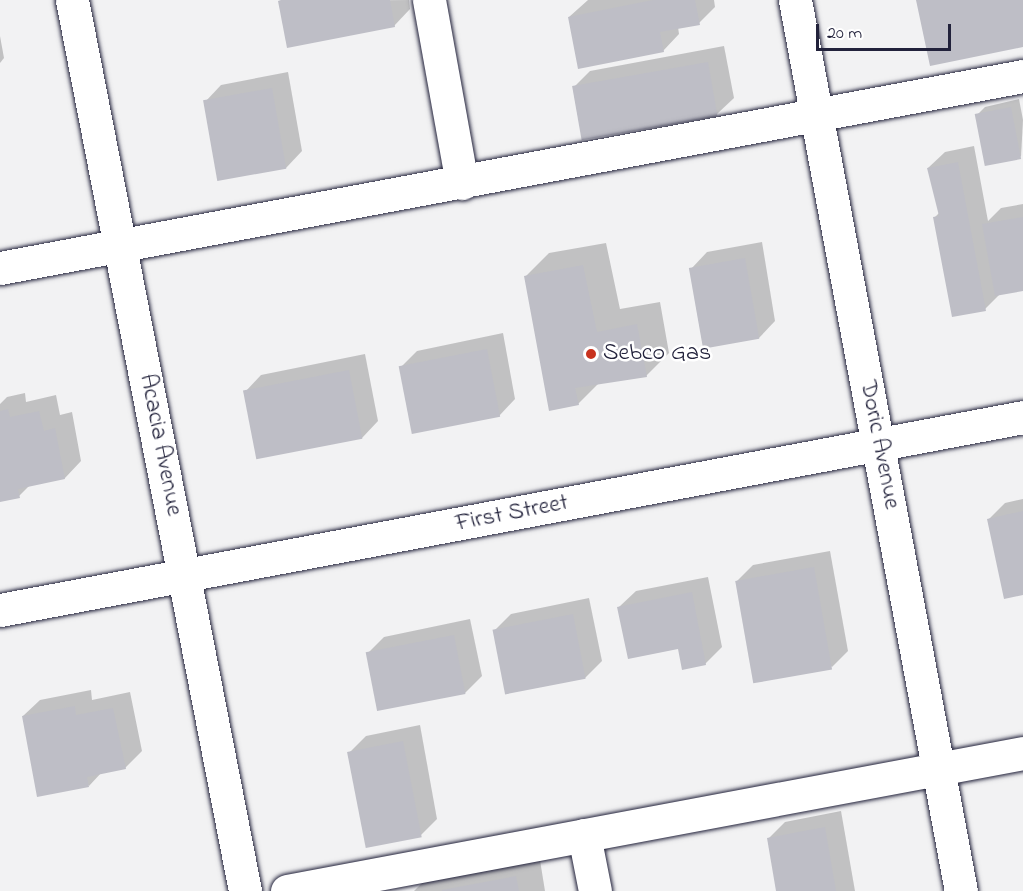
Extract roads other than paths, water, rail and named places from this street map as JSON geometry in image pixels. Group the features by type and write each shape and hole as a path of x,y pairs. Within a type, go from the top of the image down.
{"street":[{"name":"Acacia Avenue","path":"72,0 186,576 245,891"},
{"path":"429,0 462,183"},
{"name":"Doric Avenue","path":"795,0 962,891"},
{"path":"0,268 1023,76"},
{"name":"First Street","path":"0,610 1023,417"},
{"path":"286,891 1023,753"},
{"path":"584,835 595,891"}],"place":[{"name":"Sebco Gas","path":"591,354"}]}
